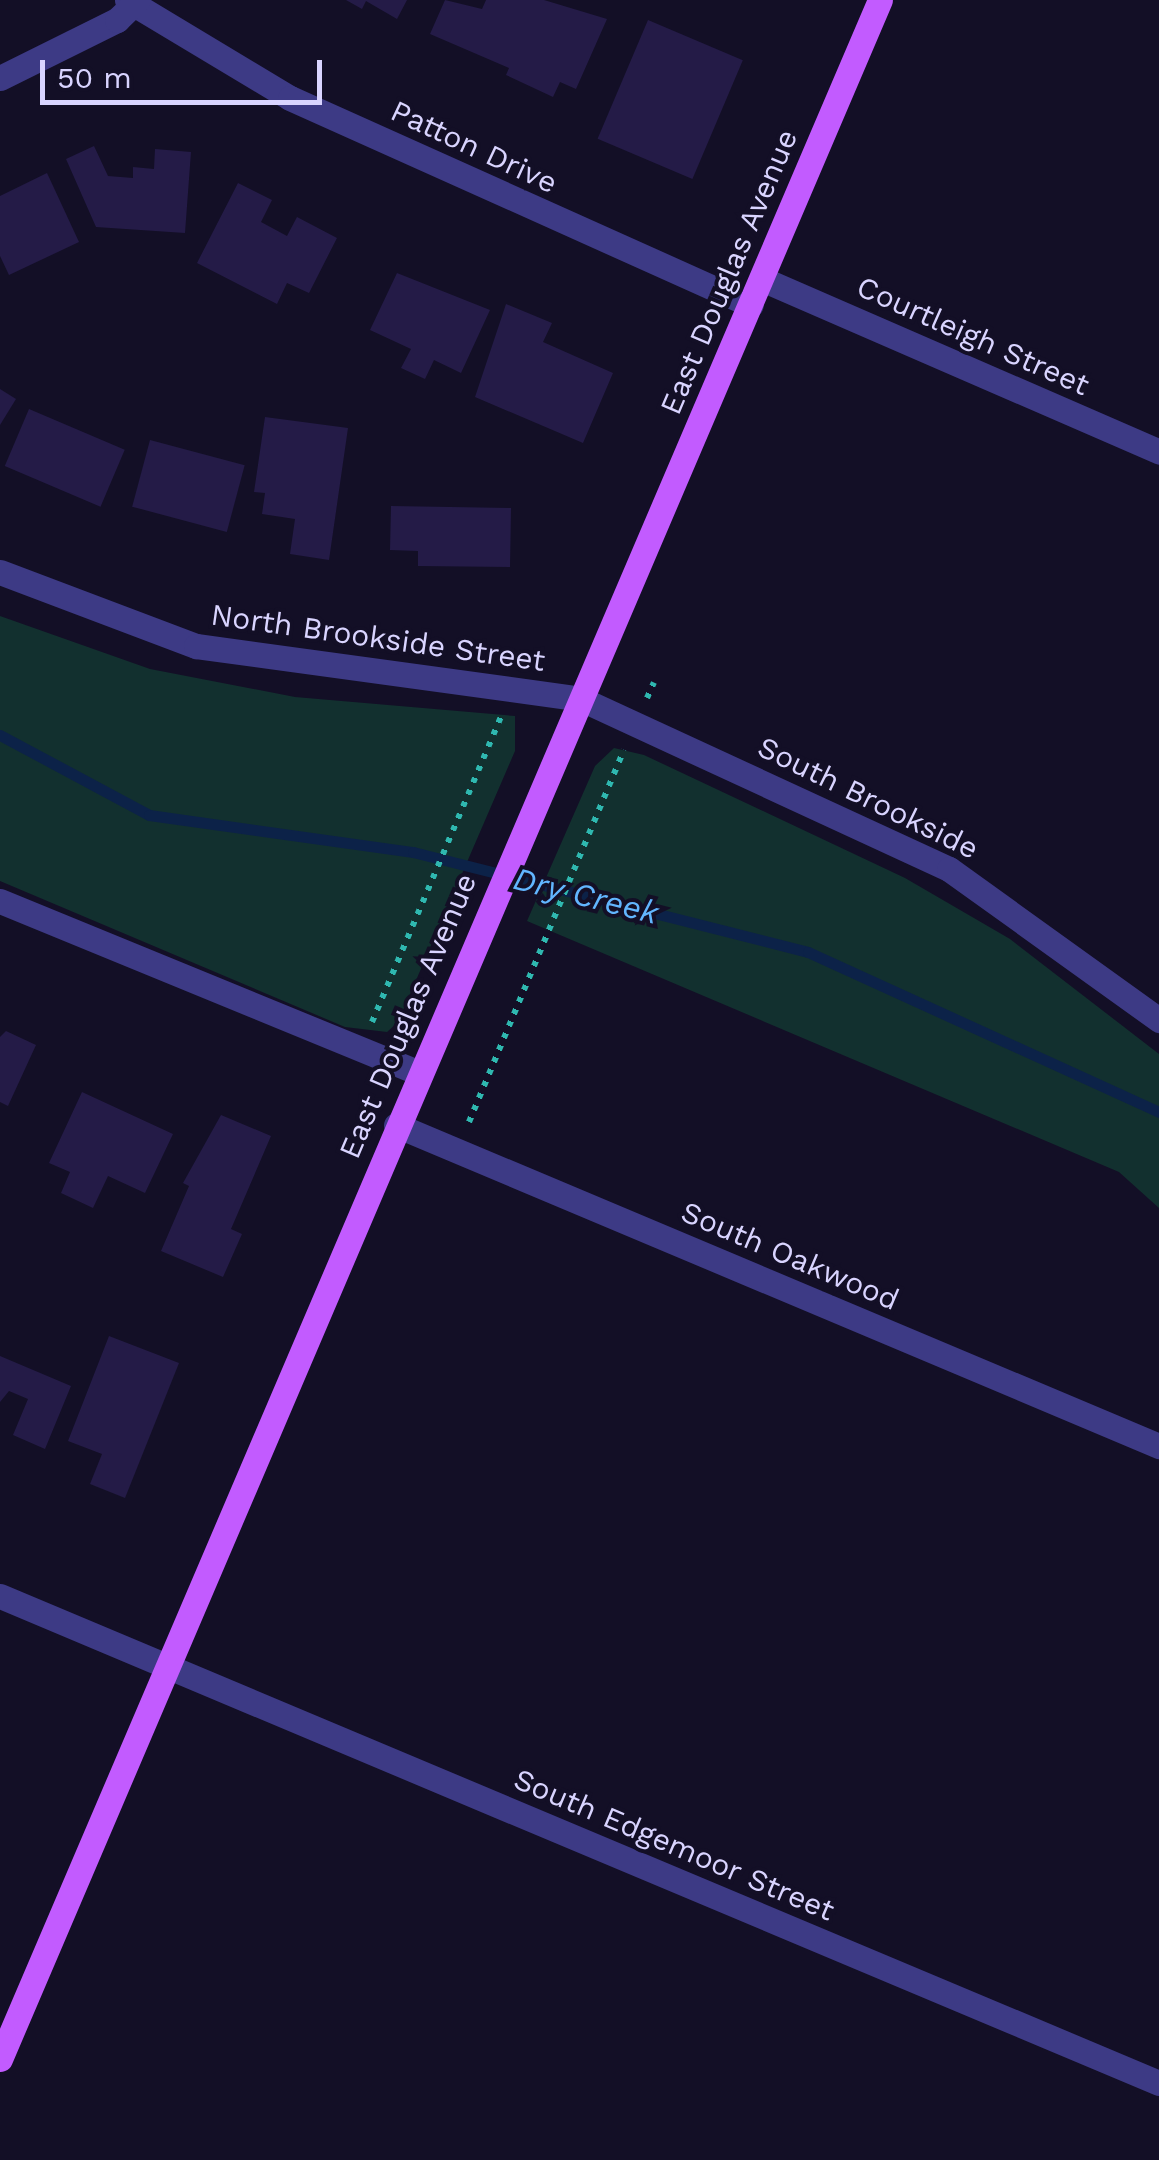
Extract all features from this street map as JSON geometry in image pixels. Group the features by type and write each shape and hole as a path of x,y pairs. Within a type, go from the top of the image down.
{"main road":[{"name":"East Douglas Avenue","path":"0,2059 880,0"}],"street":[{"path":"0,78 117,20 133,2"},
{"name":"Patton Drive","path":"133,2 290,98 750,305"},
{"name":"Courtleigh Street","path":"762,279 1159,452"},
{"name":"North Brookside Street","path":"0,572 196,646 580,699"},
{"name":"South Brookside","path":"580,699 948,869 1159,1020"},
{"path":"0,901 419,1073"},
{"name":"South Oakwood","path":"396,1126 1159,1446"},
{"name":"South Edgemoor Street","path":"0,1596 1159,2083"}],"path":[{"path":"457,1151 654,682"},
{"path":"360,1049 513,688"}],"green space":[{"path":"0,616 150,669 295,697 515,716 515,751 398,1022 387,1032 345,1027 0,881"},
{"path":"614,748 644,755 905,878 1010,939 1159,1054 1159,1208 1119,1172 527,921 595,766"}],"building":[{"path":"346,0 407,0 397,19 366,1 362,9"},
{"path":"445,0 482,9 486,0 544,0 607,19 576,89 560,82 553,97 506,75 509,68 430,34"},
{"path":"648,20 743,60 692,179 598,139"},
{"path":"94,146 108,176 133,178 133,167 154,169 155,149 191,152 185,233 96,227 66,159"},
{"path":"47,173 79,242 9,275 0,256 0,196"},
{"path":"238,183 272,200 261,222 287,236 297,217 337,238 309,293 287,283 277,304 197,263"},
{"path":"397,273 490,310 461,373 434,360 425,379 401,368 411,349 370,330"},
{"path":"506,304 552,323 543,342 613,373 583,443 475,397"},
{"path":"0,389 16,399 0,425"},
{"path":"29,409 125,450 101,507 5,466"},
{"path":"265,417 348,428 329,560 290,554 295,519 262,514 265,493 254,492"},
{"path":"150,440 245,465 227,532 132,507"},
{"path":"391,506 511,508 510,567 418,566 418,551 390,550"},
{"path":"6,1031 36,1045 8,1106 0,1102 0,1037"},
{"path":"82,1092 173,1134 145,1193 108,1176 93,1208 61,1193 70,1172 49,1163"},
{"path":"221,1115 271,1136 231,1229 242,1234 223,1277 161,1251 189,1186 183,1183"},
{"path":"109,1336 179,1363 125,1498 90,1484 102,1454 68,1441"},
{"path":"0,1356 71,1386 45,1449 13,1435 28,1399 9,1391 0,1402"}],"waterway":[{"name":"Dry Creek","path":"0,735 149,815 413,852 808,952 1159,1112"}]}
